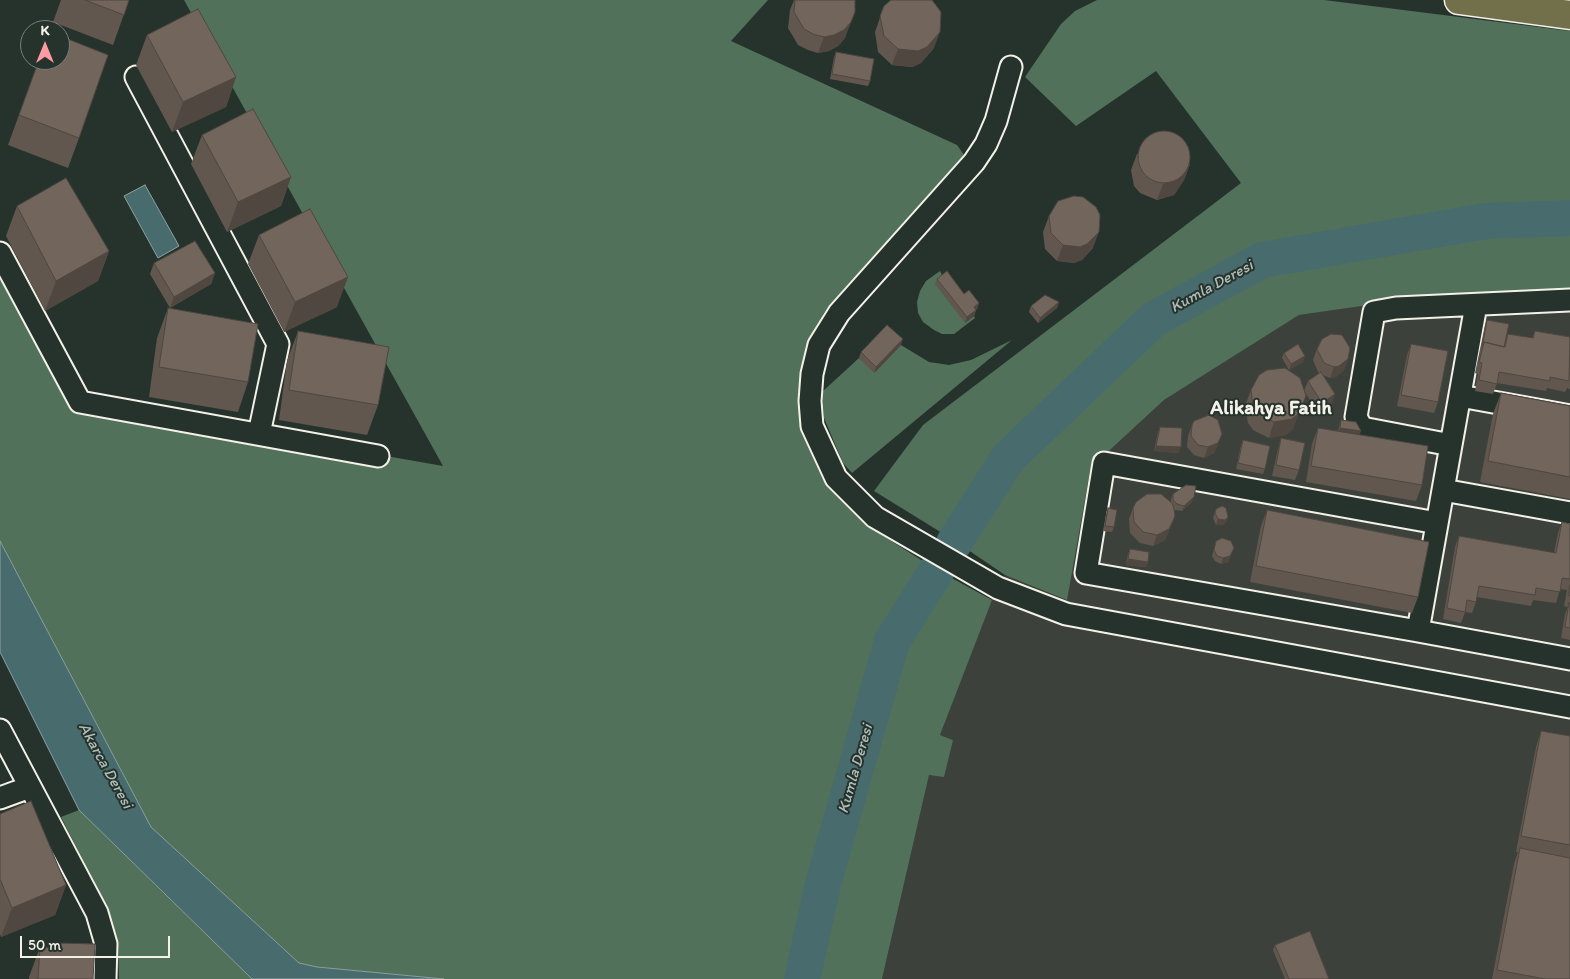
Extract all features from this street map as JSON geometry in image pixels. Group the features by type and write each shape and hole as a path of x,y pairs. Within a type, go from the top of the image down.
{"main road":[{"path":"1458,0 1570,15"}],"street":[{"path":"1011,67 996,121 986,144 974,162 839,313 819,344 812,374 810,401 812,426 836,478 875,517 998,588 1066,614 1570,707"},
{"path":"136,77 278,344 259,434"},
{"path":"0,253 80,402 378,456"},
{"path":"1451,446 1362,428 1356,417 1374,312 1396,308 1570,300"},
{"path":"1418,631 1476,305"},
{"path":"1460,396 1570,416"},
{"path":"1437,523 1104,463 1086,573 1570,659"},
{"path":"1443,490 1570,514"},
{"path":"0,730 97,913 106,944 105,979"},
{"path":"0,798 30,786"}],"shaded area":[{"path":"1570,292 1570,979 882,979 929,774 953,740 940,735 988,607 1027,540 1111,449 1164,400 1299,315 1397,301"}],"green space":[{"path":"184,0 768,0 731,41 957,145 964,155 824,313 798,393 801,432 823,480 874,530 937,570 992,600 940,735 953,740 944,777 929,775 882,979 444,979 317,967 299,963 151,827 0,541 0,253 80,402 443,466"},
{"path":"1097,0 1324,0 1570,31 1570,218 1533,220 1570,219 1570,292 1397,301 1299,315 1164,400 1090,471 1067,600 1005,575 955,541 874,491 923,425 1241,183 1156,71 1076,126 1025,77 1061,24 1075,11"},
{"path":"940,271 965,322 974,316 975,318 954,334 942,334 934,330 923,322 918,313 917,302 920,291 926,281"},
{"path":"1012,340 852,473 843,463 824,418 822,392 859,358 875,372 901,345 929,362 949,365 971,360"},
{"path":"79,810 252,979 119,979 118,942 104,901 61,817"}],"water":[{"path":"145,185 179,246 158,258 124,196"},
{"name":"Akarca Deresi","path":"0,541 151,827 299,963 317,967 444,979 252,979 79,810 0,652"}],"building":[{"path":"85,0 129,0 124,15"},
{"path":"795,0 855,0 855,12 851,22 844,30 824,37 804,29 794,12"},
{"path":"891,0 932,0 941,12 940,32 927,47 918,51 898,49 884,36 880,16 884,6"},
{"path":"198,9 236,77 183,102 147,35"},
{"path":"70,40 108,55 79,138 19,115 35,70 70,70"},
{"path":"836,52 874,59 870,81 832,74"},
{"path":"253,109 291,177 238,202 202,135"},
{"path":"1159,131 1169,131 1179,135 1186,142 1190,157 1186,172 1179,179 1169,183 1159,183 1149,179 1142,172 1138,162 1138,152 1142,142 1149,135"},
{"path":"66,178 109,251 56,281 17,206"},
{"path":"1074,196 1083,197 1096,207 1100,215 1099,232 1087,244 1080,247 1063,245 1051,233 1049,216 1058,201"},
{"path":"310,209 348,277 295,302 259,235"},
{"path":"195,241 215,273 174,297 154,263"},
{"path":"947,271 964,294 969,290 979,303 974,307 976,310 967,317 937,279"},
{"path":"1045,295 1059,302 1040,318 1031,306"},
{"path":"168,308 258,324 248,382 159,367"},
{"path":"1487,320 1509,324 1504,347 1484,342 1482,348"},
{"path":"887,325 903,339 876,367 861,352"},
{"path":"298,331 389,347 378,405 289,390"},
{"path":"1535,331 1570,337 1569,381 1550,377 1550,381 1499,372 1497,384 1479,380 1482,363 1479,362 1484,342 1505,347 1508,334 1533,338"},
{"path":"1331,334 1342,335 1350,348 1348,359 1339,366 1334,367 1324,363 1317,349 1322,339"},
{"path":"1298,344 1305,356 1291,364 1284,353"},
{"path":"1411,344 1448,351 1438,402 1401,395"},
{"path":"1285,368 1300,378 1306,396 1299,413 1292,419 1274,422 1259,414 1253,407 1251,390 1259,375 1267,370"},
{"path":"1321,372 1335,394 1322,403 1308,381"},
{"path":"1501,393 1570,406 1570,477 1488,461"},
{"path":"1209,415 1218,420 1222,434 1218,443 1208,447 1198,445 1191,436 1194,421"},
{"path":"1341,420 1356,422 1361,431 1340,428"},
{"path":"1160,427 1182,428 1181,447 1156,446"},
{"path":"1318,428 1428,446 1422,485 1311,466"},
{"path":"1281,438 1305,443 1299,470 1276,465"},
{"path":"1243,440 1270,446 1265,469 1238,463"},
{"path":"1186,485 1196,486 1194,497 1184,506 1177,504 1173,500 1173,494"},
{"path":"1147,494 1161,494 1172,503 1174,509 1175,516 1169,529 1157,535 1143,532 1134,522 1133,508 1136,502"},
{"path":"1222,506 1226,508 1228,517 1225,520 1218,519 1215,513 1216,509"},
{"path":"1108,508 1117,510 1114,527 1105,526"},
{"path":"1267,510 1429,542 1418,597 1256,566"},
{"path":"1562,522 1570,524 1570,579 1562,578 1560,592 1536,588 1535,595 1479,586 1476,602 1467,600 1465,612 1447,608 1459,536 1556,553"},
{"path":"1222,538 1231,541 1234,548 1230,556 1223,558 1217,556 1214,550 1216,541"},
{"path":"1130,549 1149,552 1148,562 1128,559"},
{"path":"1570,603 1570,628 1565,627"},
{"path":"1541,731 1570,736 1570,845 1521,836"},
{"path":"31,801 66,885 12,908 0,879 0,814"},
{"path":"1520,848 1570,858 1570,979 1545,979 1497,970"},
{"path":"1310,931 1329,979 1289,979 1275,945"},
{"path":"57,943 95,944 93,979 38,979 40,947 57,948"}],"waterway":[{"name":"Kumla Deresi","path":"954,543 1008,458 1154,319 1262,260 1486,221 1570,218"},
{"name":"Kumla Deresi","path":"802,979 823,884 892,641 937,570"}],"district":[{"name":"Alikahya Fatih","path":"1271,409"}]}
